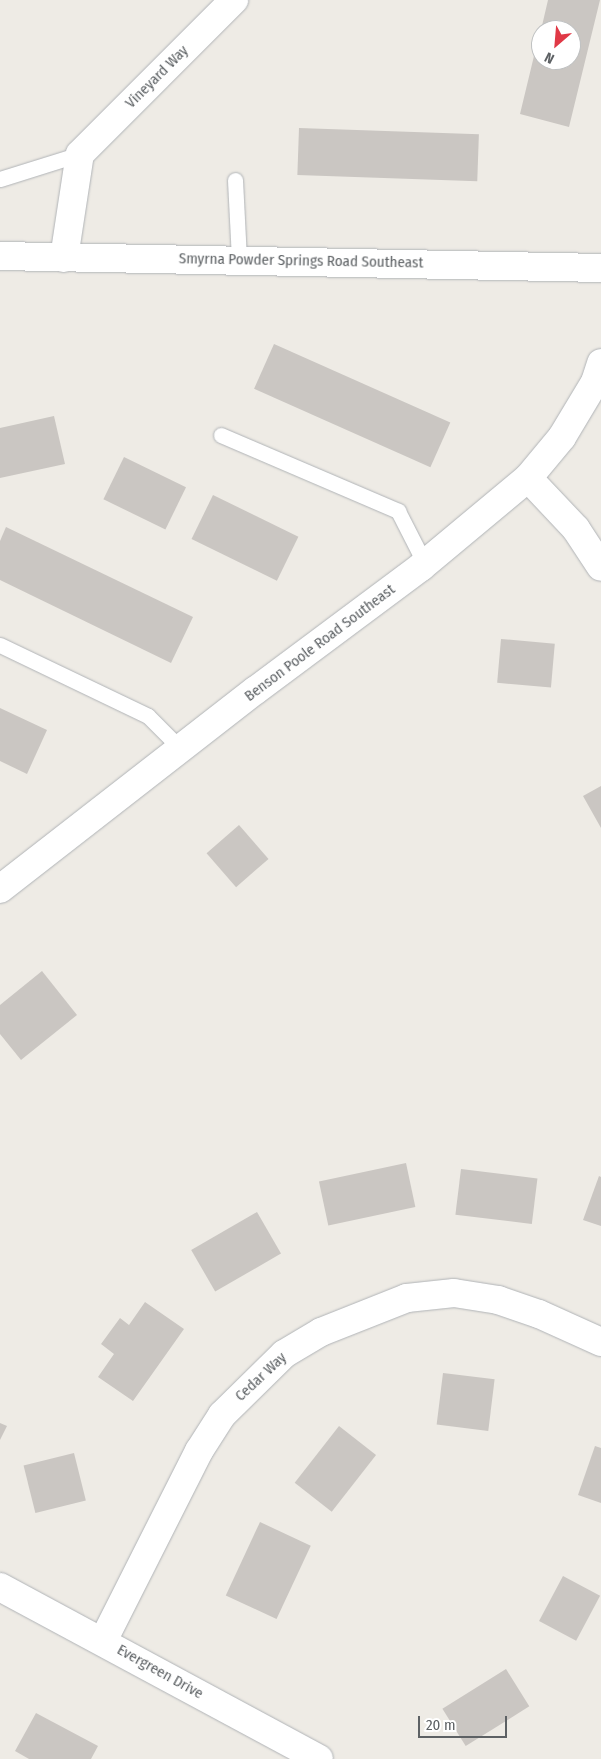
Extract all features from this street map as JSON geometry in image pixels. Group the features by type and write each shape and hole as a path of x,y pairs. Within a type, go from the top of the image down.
{"street":[{"name":"Vineyard Way","path":"80,154 219,4"},
{"path":"64,258 80,154"},
{"name":"Smyrna Powder Springs Road Southeast","path":"0,256 601,268"},
{"name":"Benson Poole Road Southeast","path":"0,889 425,564 528,478 562,437 595,382 601,363"},
{"path":"528,478 576,529 601,567"},
{"name":"Cedar Way","path":"103,1641 199,1451 222,1416 253,1381 284,1354 321,1332 407,1298 454,1294 498,1300 539,1314 601,1342"},
{"name":"Evergreen Drive","path":"0,1587 319,1759"}],"lane":[{"path":"0,179 80,154"},
{"path":"235,180 239,260"},
{"path":"221,435 398,511 425,564"},
{"path":"0,645 148,716 182,750"}],"building":[{"path":"548,0 600,0 569,127 520,114 531,68 531,70 581,70 581,20 543,20"},
{"path":"299,128 479,134 477,181 297,175"},
{"path":"274,344 450,423 430,467 254,389"},
{"path":"54,416 65,464 0,478 0,428"},
{"path":"124,457 186,487 165,529 103,499"},
{"path":"213,495 298,537 277,581 192,539"},
{"path":"6,527 193,617 171,663 0,580 0,541"},
{"path":"501,639 555,644 551,688 497,683"},
{"path":"0,708 47,730 27,774 0,761"},
{"path":"601,786 601,828 583,796"},
{"path":"239,825 269,859 236,887 207,853"},
{"path":"42,971 77,1015 21,1060 0,1034 0,1005"},
{"path":"406,1163 415,1207 328,1226 319,1182"},
{"path":"461,1169 537,1178 532,1224 455,1215"},
{"path":"599,1176 601,1177 601,1226 583,1220"},
{"path":"257,1212 281,1254 215,1292 191,1250"},
{"path":"145,1302 184,1329 133,1401 98,1377 114,1354 101,1344 120,1318 129,1325"},
{"path":"443,1373 495,1379 488,1431 437,1425"},
{"path":"0,1423 7,1426 0,1440"},
{"path":"339,1426 376,1455 332,1512 295,1483"},
{"path":"595,1446 601,1448 601,1503 578,1495"},
{"path":"74,1453 86,1501 35,1513 24,1466"},
{"path":"260,1522 311,1546 277,1619 226,1595"},
{"path":"563,1576 600,1596 576,1641 539,1621"},
{"path":"506,1669 529,1706 466,1746 442,1709"},
{"path":"36,1713 98,1746 91,1759 29,1759 15,1751"}]}
